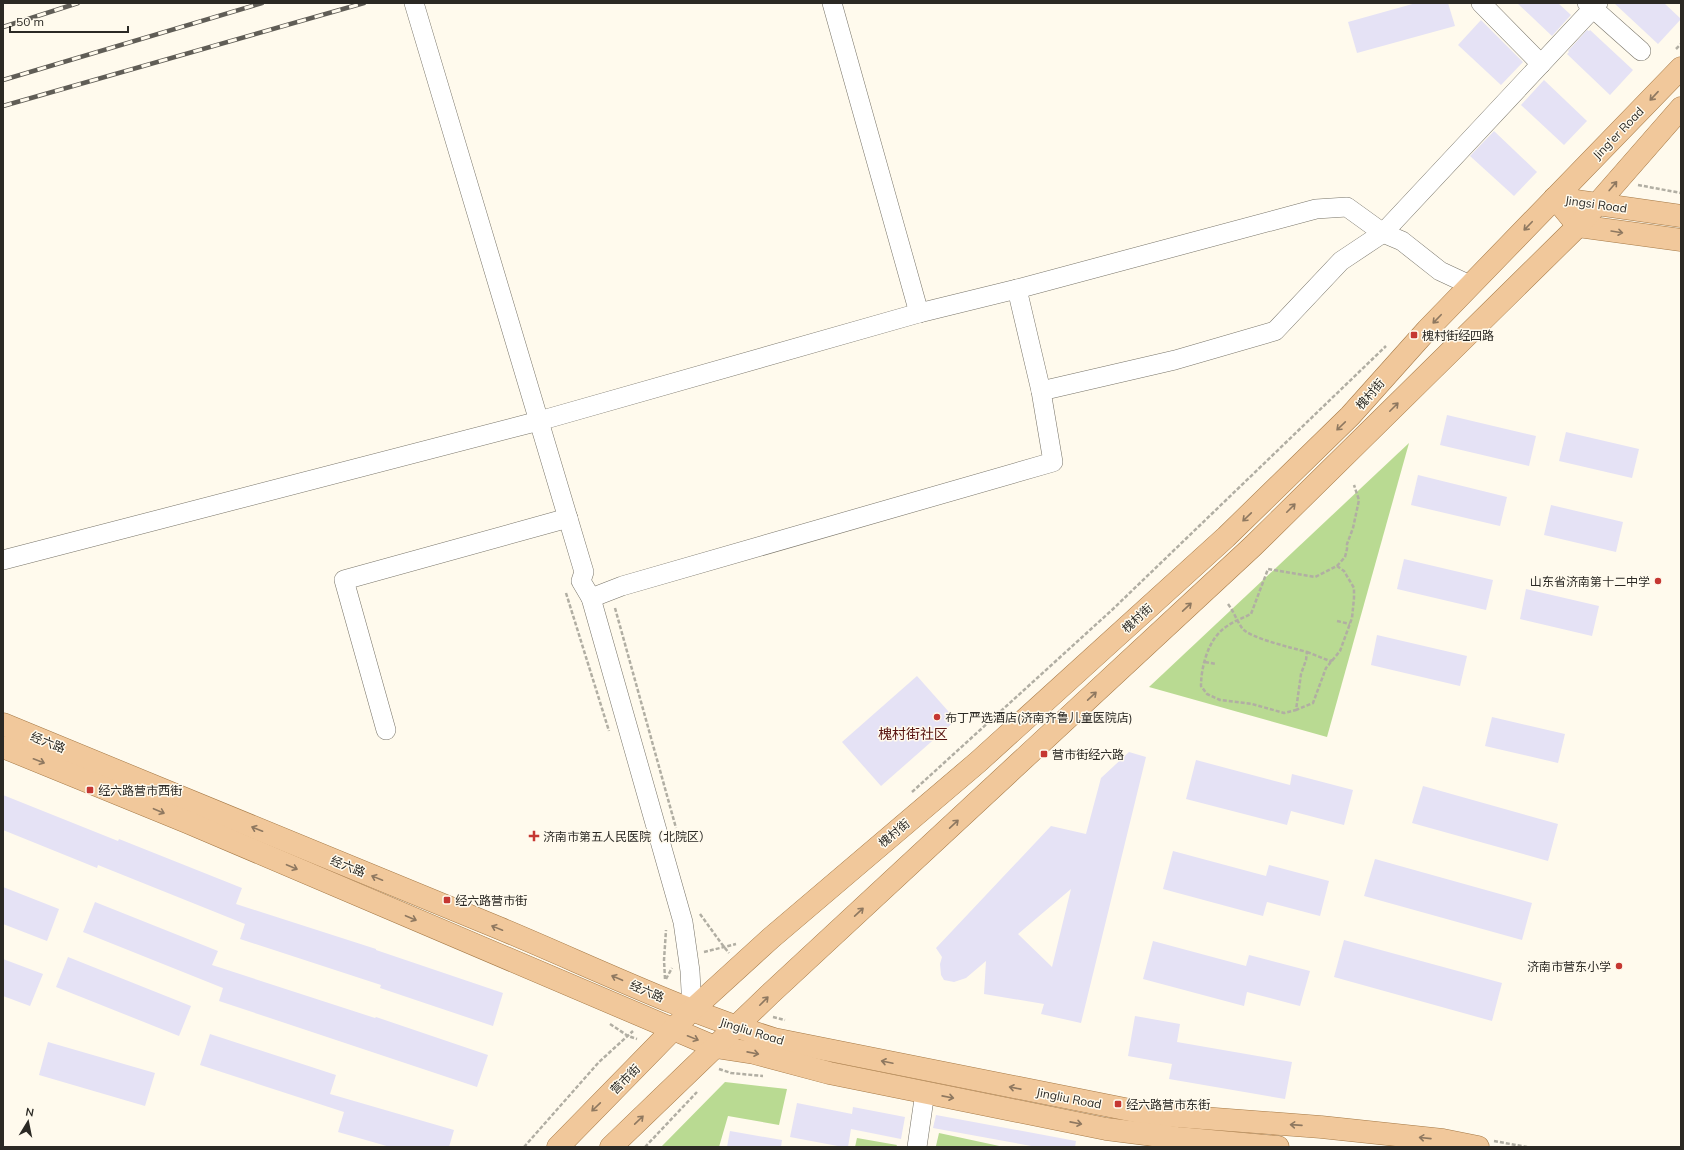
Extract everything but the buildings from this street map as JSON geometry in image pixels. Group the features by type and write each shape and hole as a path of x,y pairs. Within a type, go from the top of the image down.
{"main road":[{"name":"Jing'er Road","path":"1555,198 1678,59"},
{"path":"1578,226 1681,108"},
{"name":"Jingsi Road","path":"1555,198 1681,216"},
{"name":"Jingsi Road","path":"1555,198 1578,226 1681,240"},
{"name":"槐村街","path":"692,1010 853,868 978,762 1226,537 1350,416 1427,330 1555,198"},
{"name":"槐村街","path":"736,1027 1253,546 1578,226"},
{"name":"经六路","path":"3,724 510,933 661,987 692,1010"},
{"name":"经六路","path":"3,747 187,822 672,1030"},
{"name":"Jingliu Road","path":"692,1010 736,1027 774,1039 1150,1114 1321,1126 1443,1140 1478,1147"},
{"name":"营市街","path":"558,1147 692,1010"},
{"path":"611,1147 736,1027"},
{"name":"Jingliu Road","path":"672,1030 715,1047 754,1053 829,1073 1106,1129 1177,1138 1278,1147"}],"street":[{"path":"414,3 584,572 581,581 591,598 683,922 688,956 692,1010"},
{"path":"832,3 920,313"},
{"path":"1481,3 1541,64"},
{"path":"1041,391 1175,360 1276,331 1341,261 1383,233 1541,64 1592,5 1641,51"},
{"path":"3,560 539,421 920,313 1316,209 1347,207 1383,233 1402,241 1440,271 1470,285"},
{"path":"591,598 622,586 1053,462 1041,391 1016,289"},
{"path":"386,730 344,580 568,518"},
{"path":"917,1147 925,1092"}],"path":[{"path":"1678,59 1681,44"},
{"path":"906,797 1112,609 1390,341"},
{"path":"1337,566 1344,571 1354,588 1350,624 1340,651 1326,668 1313,704 1284,713 1252,704 1220,700 1207,694 1201,686 1205,662 1213,640 1220,632 1238,620 1251,614 1268,569 1315,578 1337,566 1345,557 1359,500 1354,485"},
{"path":"564,587 609,732"},
{"path":"610,591 676,830"},
{"path":"1228,604 1242,629 1252,636 1307,652 1330,661 1334,659"},
{"path":"1337,621 1350,624"},
{"path":"1296,710 1307,652"},
{"path":"1205,662 1216,664"},
{"path":"698,907 700,915 724,947 742,965"},
{"path":"661,987 666,929"},
{"path":"661,987 674,965 688,956 742,942"},
{"path":"770,994 774,1001 774,1017"},
{"path":"524,1147 598,1062 647,1019"}],"green space":[{"path":"1409,443 1327,737 1149,687"},
{"path":"725,1082 787,1089 779,1125 728,1116 719,1147 661,1147"},
{"path":"939,1133 1004,1147 936,1146"},
{"path":"857,1138 897,1145 896,1147 855,1147"}],"railway":[{"path":"3,27 78,3"},
{"path":"3,80 262,3"},
{"path":"3,106 364,3"}],"place":[{"name":"槐村街经四路","path":"1414,335"},
{"name":"山东省济南第十二中学","path":"1658,581"},
{"name":"布丁严选酒店(济南齐鲁儿童医院店)","path":"937,717"},
{"name":"营市街经六路","path":"1044,754"},
{"name":"经六路营市西街","path":"90,790"},
{"name":"济南市第五人民医院（北院区）","path":"534,836"},
{"name":"经六路营市街","path":"447,900"},
{"name":"济南市营东小学","path":"1619,966"},
{"name":"经六路营市东街","path":"1118,1104"}],"district":[{"name":"槐村街社区","path":"913,734"}]}
